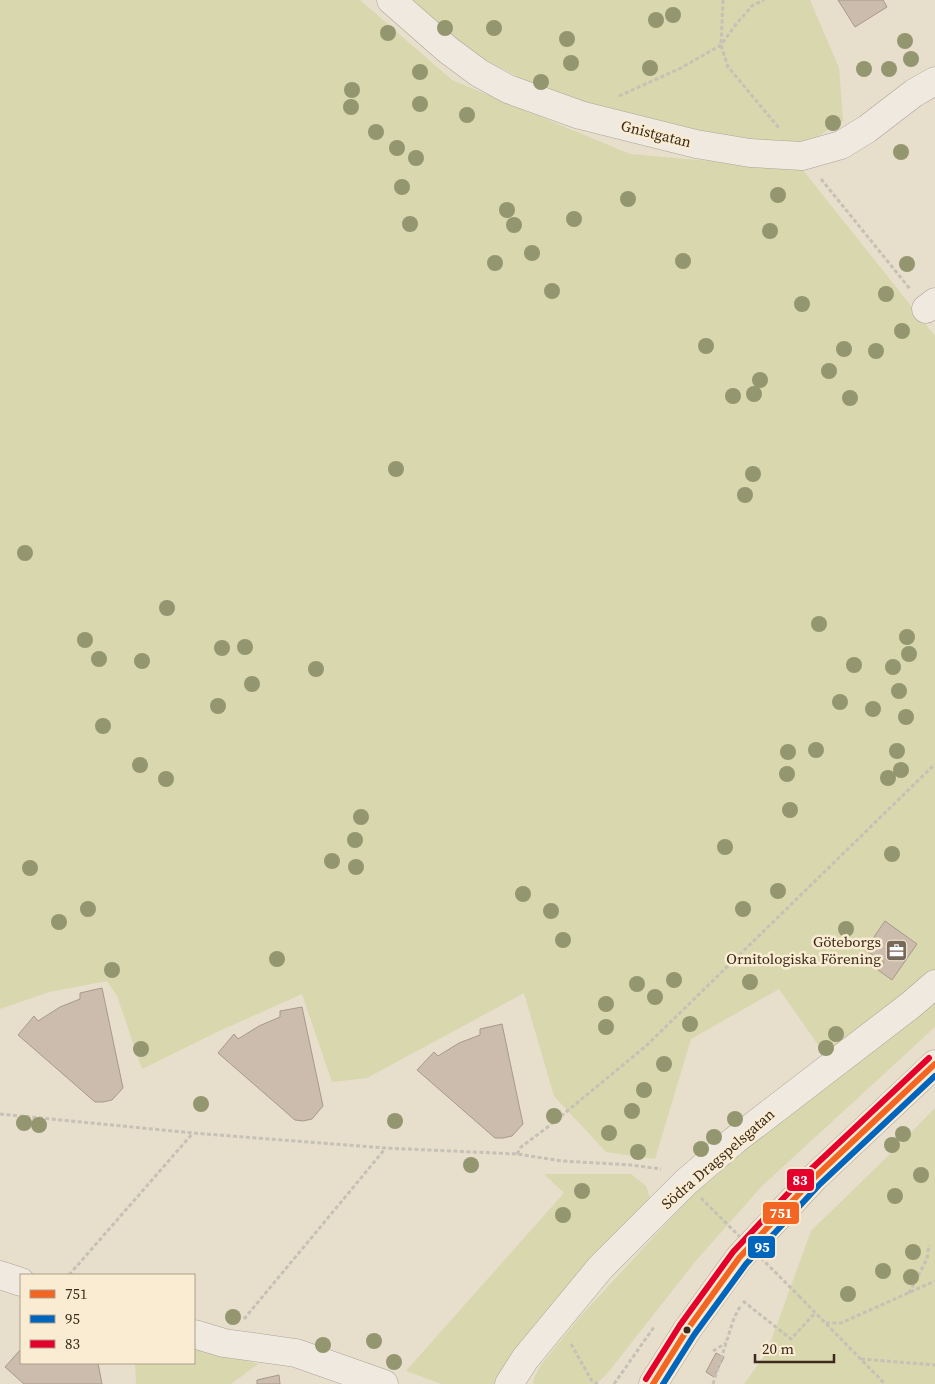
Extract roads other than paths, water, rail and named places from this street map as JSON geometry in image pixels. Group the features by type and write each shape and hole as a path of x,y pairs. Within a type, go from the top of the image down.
{"street":[{"name":"Gnistgatan","path":"391,0 448,50 479,73 508,89 580,115 696,144 750,153 802,156 841,146 867,129 914,93 935,81"},
{"name":"Södra Dragspelsgatan","path":"509,1384 525,1359 600,1268 694,1190 735,1140 912,1004 935,984"},
{"path":"653,1384 687,1330 739,1258 814,1178 935,1064"},
{"path":"0,1275 20,1282"},
{"path":"195,1334 224,1343 296,1353 384,1384"}],"place":[{"name":"Göteborgs Ornitologiska Förening","path":"897,951"}]}
